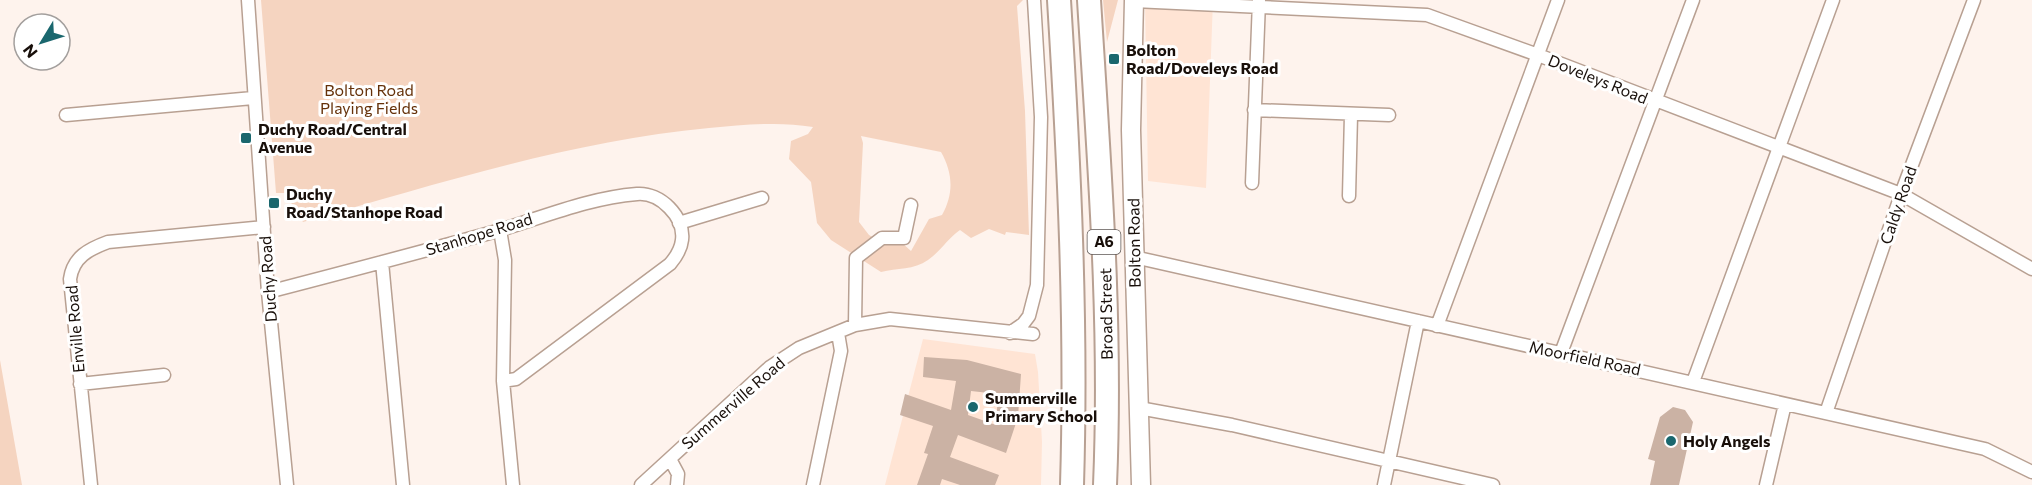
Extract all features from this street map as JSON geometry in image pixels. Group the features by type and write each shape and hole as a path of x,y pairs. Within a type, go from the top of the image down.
{"highway":[{"name":"Broad Street","path":"1059,0 1070,249 1074,406 1072,485"},
{"name":"Broad Street","path":"1089,0 1104,245 1108,412 1105,485"}],"street":[{"name":"Duchy Road","path":"248,0 268,292 287,485"},
{"path":"1010,333 1023,324 1029,316 1037,285 1041,117 1034,0"},
{"name":"Doveleys Road","path":"1134,0 1258,3 1427,15 1901,194 2032,269"},
{"name":"Bolton Road","path":"1134,0 1131,130 1141,485"},
{"path":"1437,326 1558,0"},
{"path":"1561,353 1692,0"},
{"path":"1693,382 1833,0"},
{"name":"Caldy Road","path":"1826,413 1901,194 1974,0"},
{"path":"1252,183 1258,3"},
{"path":"66,116 253,98"},
{"path":"1254,110 1389,115"},
{"path":"1349,196 1351,115"},
{"name":"Stanhope Road","path":"268,292 500,230 563,207 640,193 658,198 671,208 679,223"},
{"path":"502,381 516,379 670,264 678,254 683,239 679,223 762,198"},
{"path":"855,325 856,258 882,238 904,238 911,205"},
{"name":"Enville Road","path":"91,485 70,279 74,267 85,251 108,242 264,227"},
{"path":"500,230 505,260 502,381 513,485"},
{"name":"Moorfield Road","path":"1134,257 1985,449 2032,472"},
{"path":"382,262 403,485"},
{"name":"Summerville Road","path":"641,485 729,402 770,367 799,348 855,325 890,319 1033,334"},
{"path":"1384,485 1418,321"},
{"path":"813,485 841,351 838,333"},
{"path":"80,384 164,375"},
{"path":"1766,485 1785,404"},
{"path":"1139,408 1232,425 1493,485"},
{"path":"670,459 678,474 677,485"}],"shaded area":[{"path":"1145,0 1213,0 1206,188 1148,181"},
{"name":"Summerville Primary School","path":"923,339 1035,354 1042,442 1041,485 885,485"}],"green space":[{"name":"Bolton Road Playing Fields","path":"261,0 1023,0 1017,6 1025,111 1029,235 1006,232 1005,235 989,229 971,238 960,230 928,260 911,267 881,272 831,240 817,223 811,182 789,159 791,141 808,134 813,127 800,125 761,124 709,128 606,143 555,153 454,179 303,222 290,201 290,193 276,193","holes":["861,136 941,152 950,176 949,199 942,215 929,219 911,251 901,242 887,245 869,235 859,222 863,143"]},
{"path":"1103,0 1118,0 1107,42"},
{"path":"0,360 22,485 0,485"}],"building":[{"path":"924,357 967,360 1021,374 1018,417 1006,453 958,435 950,457 999,475 995,485 960,485 942,479 940,485 917,485 928,454 924,453 933,426 900,415 905,394 951,410 956,381 923,377","holes":["971,391 998,394 996,425 968,415"]},
{"name":"Holy Angels","path":"1673,407 1685,410 1693,422 1679,485 1650,485 1655,461 1648,459 1660,417"}],"place":[{"name":"Bolton Road/Doveleys Road","path":"1114,59"},
{"name":"Duchy Road/Central Avenue","path":"246,138"},
{"name":"Duchy Road/Stanhope Road","path":"274,203"},
{"name":"Summerville Primary School","path":"973,407"},
{"name":"Holy Angels","path":"1671,441"}]}
